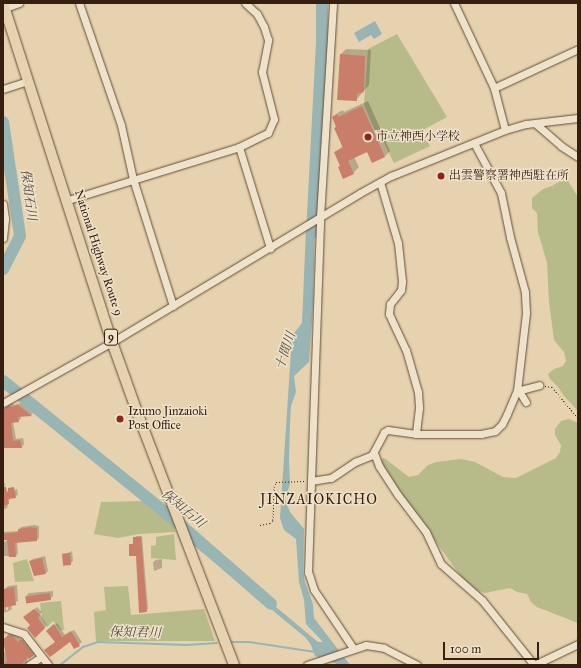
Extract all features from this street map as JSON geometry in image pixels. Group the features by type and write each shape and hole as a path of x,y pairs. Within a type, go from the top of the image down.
{"highway":[{"name":"National Highway Route 9","path":"4,11 68,200 112,342 140,420 234,665"}],"street":[{"path":"4,11 19,3"},
{"path":"79,3 121,125 134,179 172,306"},
{"path":"68,200 239,147 268,133 274,119 262,72 268,40 264,27 257,14 245,3"},
{"path":"333,3 319,218 308,572 314,590 352,649"},
{"path":"454,3 494,88 505,130"},
{"path":"494,88 578,49"},
{"path":"3,89 28,81"},
{"path":"3,403 112,342 319,218 398,173 505,130 526,124 578,118"},
{"path":"536,124 561,146 578,156"},
{"path":"310,481 331,478 355,462 374,453 387,430 416,434 481,434 495,431 505,419 518,391 526,313 525,292 510,237 501,193 474,143"},
{"path":"239,147 270,248"},
{"path":"380,182 398,243 402,282 401,290 390,304 389,314 406,350 418,392 419,408 416,434"},
{"path":"3,204 5,219 3,238"},
{"path":"518,391 539,386"},
{"path":"518,391 526,402"},
{"path":"374,453 379,466 398,495 426,532 441,564 482,600 534,665 578,644"},
{"path":"3,627 24,634 48,665"},
{"path":"307,665 366,645 378,646 417,665"},
{"path":"29,665 41,657"}],"path":[{"path":"539,386 552,387 578,418"},
{"path":"260,525 270,524 273,520 274,487 276,482 310,481"}],"green space":[{"path":"397,34 447,117 421,131 430,146 394,163 382,139 379,140 364,105 368,49"},
{"path":"560,181 568,181 578,197 578,411 550,379 548,374 554,369 563,366 566,361 564,352 554,340 549,302 547,263 538,232 537,213 532,208 532,198 543,189"},
{"path":"569,419 578,423 578,623 537,607 531,602 527,594 517,592 510,588 485,593 478,591 462,578 382,467 380,459 384,458 409,477 418,475 428,465 436,462 461,459 475,462 503,477 516,478 556,458 560,452 561,445 555,435 555,429 561,421"},
{"path":"137,495 142,496 170,518 176,532 139,534 118,538 94,534 101,502 142,501"},
{"path":"174,534 176,560 151,558 151,546 156,545 156,537"},
{"path":"27,559 34,581 15,582 13,563"},
{"path":"128,586 131,615 204,609 215,641 96,641 94,612 106,610 104,587"},
{"path":"61,601 64,630 60,630 53,621 47,627 42,618 40,603"}],"water":[{"path":"375,21 382,34 374,39 371,35 359,42 354,33"},
{"path":"315,223 313,306 309,362 294,376 296,392 291,406 289,459 290,484 285,499 290,512 304,529 303,571 305,582 313,604 314,618 350,665 340,665 315,656 311,645 306,638 192,544 188,534 318,642 323,642 306,624 304,600 299,582 296,539 284,530 280,518 292,336 302,323 306,228"}],"building":[{"path":"340,54 365,56 364,92 357,94 357,101 337,100"},
{"path":"362,106 385,157 372,163 367,152 348,161 354,174 343,179 338,167 340,166 334,152 343,148 334,128 336,127 332,117 337,114 338,117"},
{"path":"10,405 11,407 18,405 32,416 18,417 19,422 11,423 13,441 20,440 22,448 3,448 3,409"},
{"path":"3,487 6,487 7,492 8,488 14,487 16,498 8,499 9,504 3,506"},
{"path":"31,527 37,528 37,541 15,543 16,557 9,557 7,540 3,540 3,534 18,532 18,529"},
{"path":"133,537 141,537 147,612 139,613 136,556 129,556 129,544 133,544"},
{"path":"70,553 71,565 63,566 62,554"},
{"path":"42,558 46,574 34,576 29,561"},
{"path":"14,587 16,605 3,608 3,589"},
{"path":"50,593 51,600 26,603 25,596"},
{"path":"34,609 40,615 38,618 45,628 35,638 27,628 30,625 23,617"},
{"path":"54,624 62,637 71,631 80,646 74,649 70,642 50,657 44,650 55,642 46,631"},
{"path":"9,634 18,642 21,639 34,655 29,659 28,657 21,665 3,665 7,661 3,640"}],"waterway":[{"name":"十間川","path":"312,233 322,44 322,3"},
{"name":"保知石川","path":"3,122 20,236 3,269"},
{"name":"保知石川","path":"3,381 176,521 271,604"},
{"name":"保知君川","path":"60,665 83,647 98,642 187,645 217,643"},
{"name":"保知君川","path":"231,642 249,642 315,652"}],"place":[{"name":"市立神西小学校","path":"368,137"},
{"name":"出雲警察署神西駐在所","path":"441,176"},
{"name":"Izumo Jinzaioki Post Office","path":"120,419"}],"district":[{"name":"JINZAIOKICHO","path":"319,500"}]}
